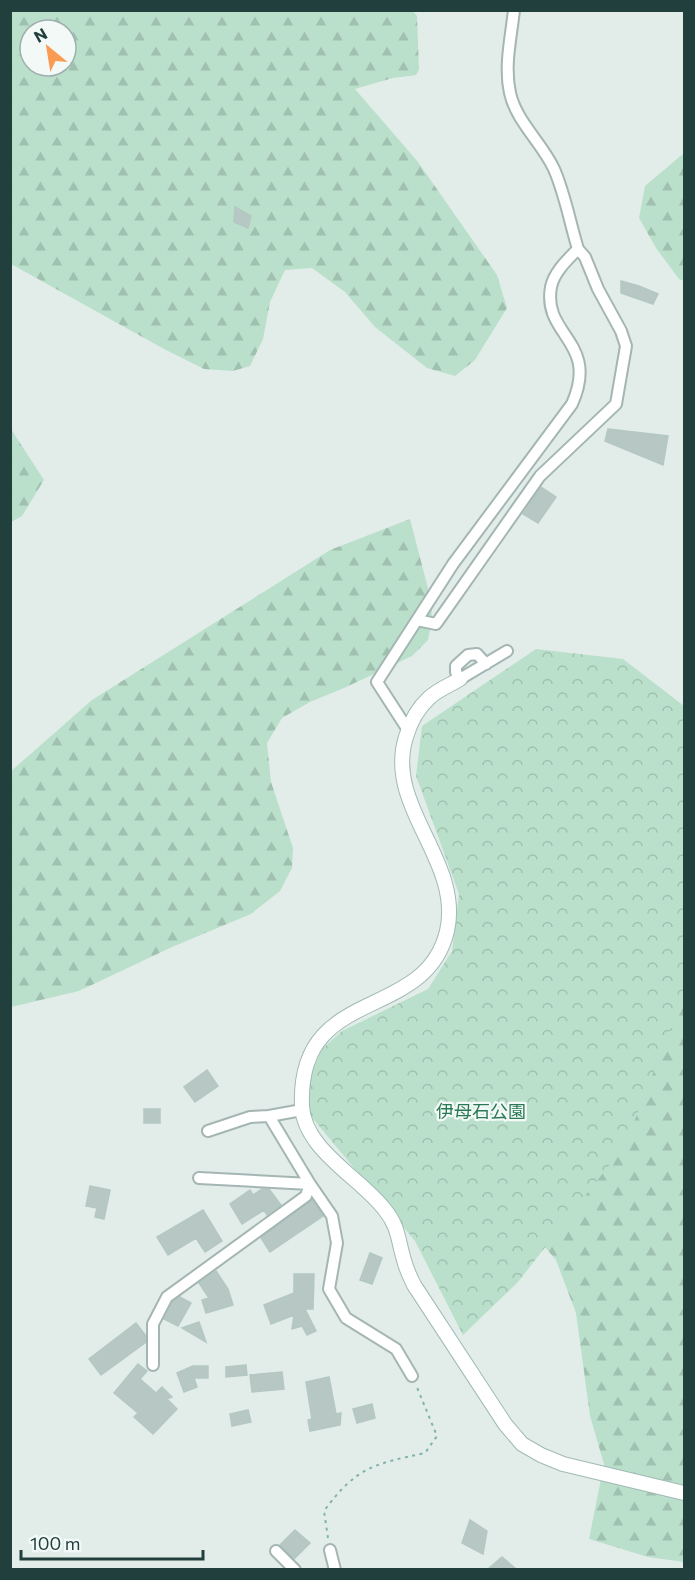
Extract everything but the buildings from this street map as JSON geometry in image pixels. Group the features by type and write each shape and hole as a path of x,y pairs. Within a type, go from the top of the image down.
{"street":[{"path":"417,620 436,624 540,476 616,404 626,346 585,257 578,249 555,171 542,147 520,116 511,96 507,75 514,10"},
{"path":"408,730 377,682 453,564 575,397 580,376 580,362 555,319 550,302 551,285 563,266 578,249"},
{"path":"507,651 429,698 416,715 403,746 402,766 407,794 446,882 450,907 447,931 438,956 422,975 333,1024 318,1040 303,1072 302,1110 310,1131 323,1151 368,1190 386,1210 398,1231 404,1259 414,1285 505,1424 522,1444 563,1464 684,1493"},
{"path":"460,679 456,666 468,655 477,654 486,664"},
{"path":"208,1131 250,1117 302,1110"},
{"path":"269,1116 332,1216 337,1243 329,1289 346,1318 396,1349 412,1376"},
{"path":"199,1178 310,1184"},
{"path":"153,1365 153,1324 166,1297 306,1196 310,1184"},
{"path":"330,1550 335,1569"},
{"path":"276,1551 294,1569"}],"path":[{"path":"330,1550 324,1511 339,1490 364,1469 425,1453 437,1436 412,1376"}],"green space":[{"path":"10,11 413,11 417,16 419,70 416,75 393,78 355,89 418,162 497,275 507,308 475,360 455,376 427,368 375,327 345,292 312,268 285,270 270,302 263,339 250,366 233,371 204,369 11,264"},
{"path":"684,153 684,281 679,279 656,248 639,218 645,186"},
{"path":"11,429 44,480 22,516 11,522"},
{"path":"410,519 431,600 432,619 428,640 412,656 310,702 282,718 267,743 271,782 293,848 292,868 280,891 251,914 172,947 79,991 11,1007 10,772 92,700 330,550"},
{"name":"伊母石公園","path":"536,649 623,659 684,706 684,994 625,1145 518,1282 463,1335 415,1241 309,1114 303,1093 322,1049 342,1031 428,989 452,951 459,894 416,776 422,726"},
{"path":"684,833 684,1562 648,1557 589,1539 604,1464 590,1416 576,1313 556,1260 525,1224"}]}
